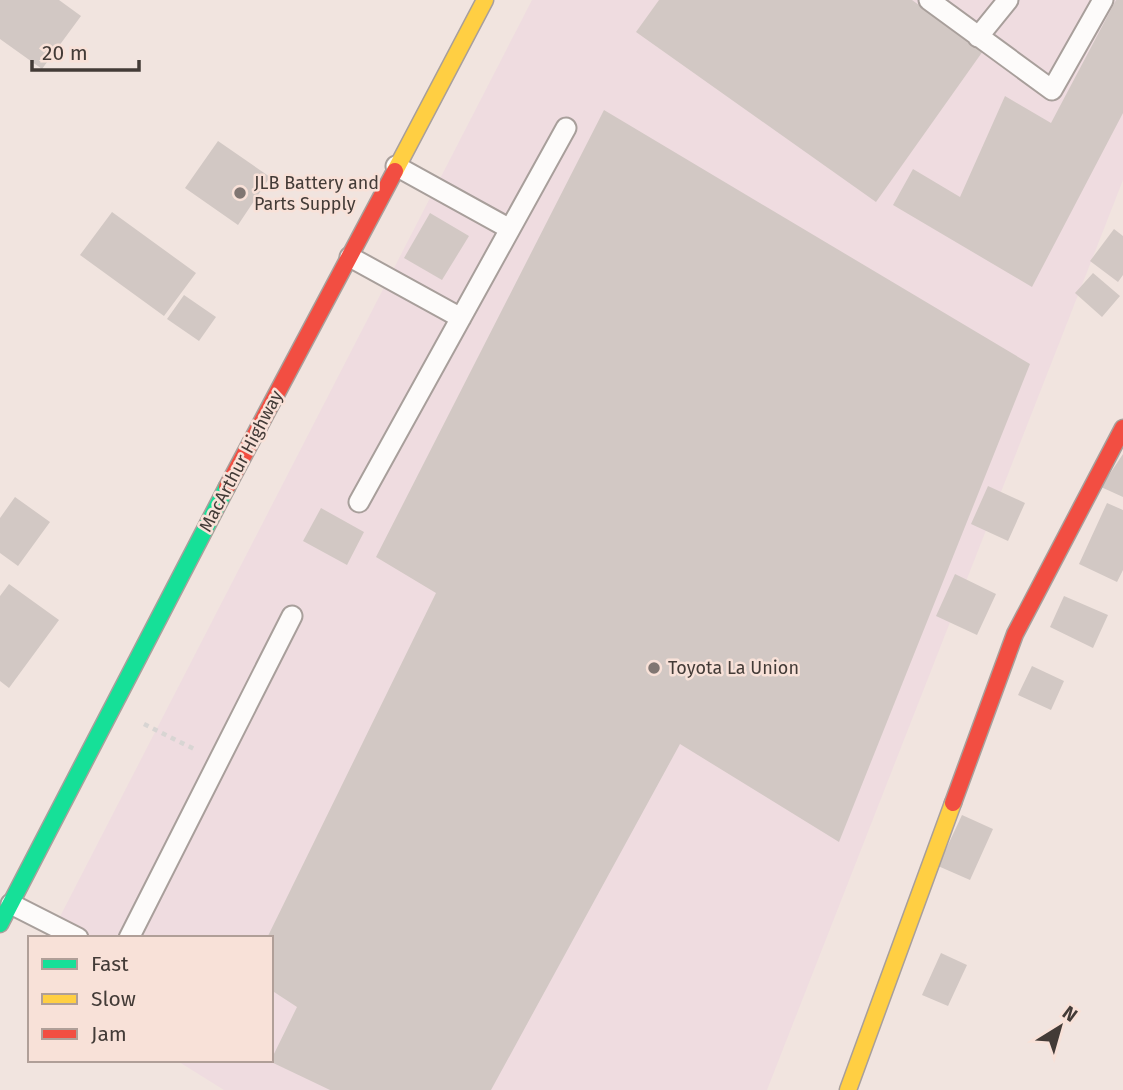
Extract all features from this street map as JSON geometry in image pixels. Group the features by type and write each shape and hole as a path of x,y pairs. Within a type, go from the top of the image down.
{"main road":[{"name":"MacArthur Highway","path":"0,924 144,644 485,0"},
{"path":"848,1090 932,854 1016,634 1123,428"}],"lane":[{"path":"929,0 1052,90 1103,0"},
{"path":"978,37 1008,0"},
{"path":"359,502 566,128"},
{"path":"396,166 510,229"},
{"path":"350,257 461,318"},
{"path":"130,936 292,616"},
{"path":"10,904 74,936"}],"shaded area":[{"name":"Toyota La Union","path":"532,0 1123,0 1123,180 767,1090 224,1090 179,1062 273,1062 273,936 50,936"}],"building":[{"path":"0,0 59,0 81,16 42,69 0,39"},
{"path":"659,0 912,0 983,51 876,202 636,32"},
{"path":"1116,0 1123,0 1123,113 1032,287 893,205 913,169 960,197 1005,96 1051,123"},
{"name":"Toyota La Union","path":"604,110 1030,364 839,842 680,744 491,1090 330,1090 271,1062 297,1007 273,991 273,936 268,936 436,593 376,557"},
{"path":"218,141 270,177 238,225 185,188"},
{"path":"112,212 196,273 164,316 80,255"},
{"path":"430,213 469,236 442,280 404,258"},
{"path":"1114,229 1123,236 1123,275 1118,282 1090,261"},
{"path":"1093,273 1120,296 1102,317 1075,293"},
{"path":"184,295 216,317 199,341 167,319"},
{"path":"1123,454 1123,497 1101,487"},
{"path":"988,486 1025,503 1008,541 971,524"},
{"path":"15,497 50,522 18,566 0,553 0,518"},
{"path":"1107,503 1123,510 1123,570 1117,582 1079,564"},
{"path":"321,508 364,532 347,565 303,541"},
{"path":"955,574 996,594 977,635 936,616"},
{"path":"9,584 59,620 9,688 0,681 0,596"},
{"path":"1064,596 1108,615 1093,648 1050,627"},
{"path":"1032,666 1064,681 1051,710 1018,695"},
{"path":"962,815 993,829 970,880 938,866"},
{"path":"941,953 967,965 948,1006 922,995"}],"traffic: fast":[{"path":"0,924 227,487"}],"traffic: slow":[{"path":"395,171 485,0"},
{"path":"848,1090 953,803"}],"traffic: jam":[{"path":"227,487 395,171"},
{"path":"953,803 1015,634 1123,428"}],"place":[{"name":"JLB Battery and Parts Supply","path":"240,193"},
{"name":"Toyota La Union","path":"654,668"}]}
